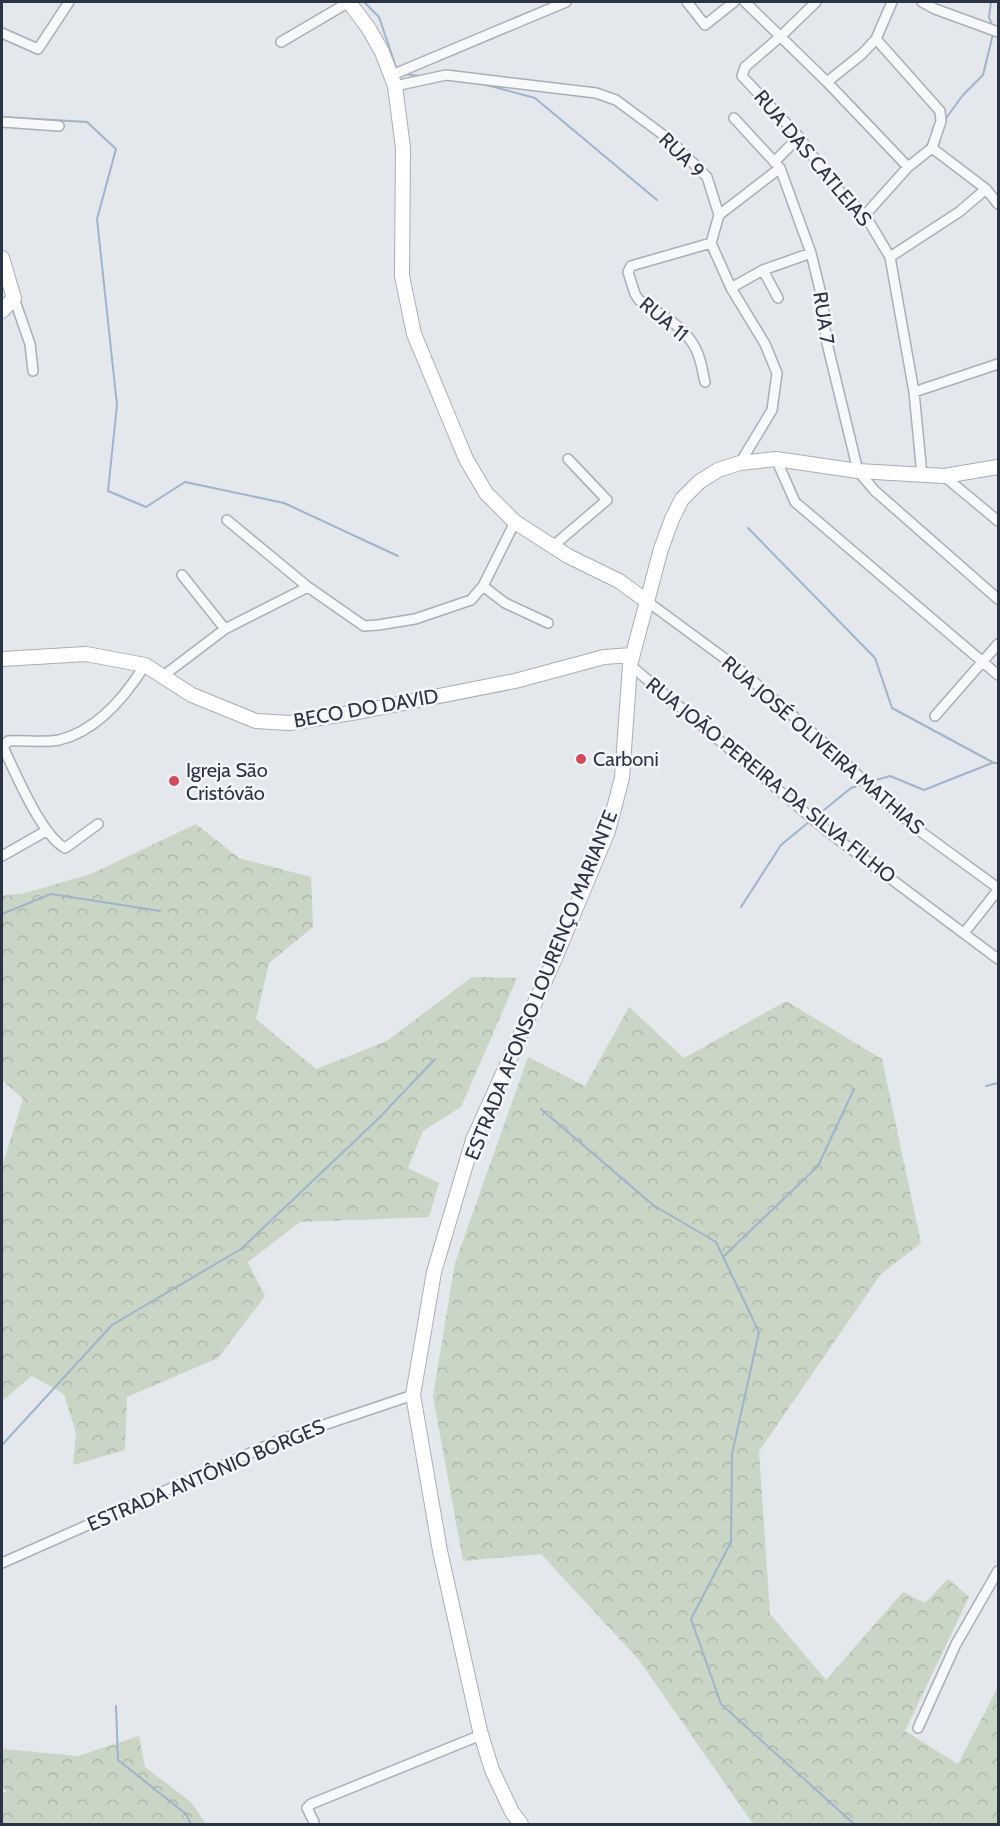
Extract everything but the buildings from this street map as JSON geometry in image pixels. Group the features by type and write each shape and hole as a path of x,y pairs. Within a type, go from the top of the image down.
{"main road":[{"path":"349,2 374,37 396,77 403,148 402,276 414,334 466,459 486,492 515,522 568,556 619,581 648,602"},
{"path":"2,258 14,298 2,311"},
{"name":"ESTRADA AFONSO LOURENÇO MARIANTE","path":"521,1824 512,1812 492,1770 481,1735 440,1551 413,1395 434,1272 473,1140 556,956 608,831 622,778 631,660 661,549 682,499 699,482 718,470 740,463 776,459 858,471 944,476 999,467"},
{"name":"BECO DO DAVID","path":"2,659 86,654 145,665 192,695 256,721 289,723 515,681 589,660 631,660"}],"street":[{"path":"2,33 38,50 69,2"},
{"path":"280,42 349,2"},
{"path":"396,77 566,2"},
{"path":"687,2 705,25 734,2"},
{"path":"745,2 827,82 908,167"},
{"path":"781,36 816,2"},
{"path":"827,82 862,54 876,39 892,2"},
{"path":"922,2 935,9 999,32"},
{"name":"RUA DAS CATLEIAS","path":"781,36 745,67 742,76 799,137 836,188 865,215 890,257 914,392 922,475"},
{"path":"865,215 908,167 932,148 941,121 940,111 876,39"},
{"name":"RUA 9","path":"396,77 446,75 596,93 616,100 670,140 707,177 719,214"},
{"path":"734,118 777,165"},
{"path":"2,122 59,126"},
{"path":"740,463 772,410 777,373 765,345 731,288 711,243 719,214 777,165 799,137"},
{"path":"932,148 997,199"},
{"name":"RUA 7","path":"777,165 811,253 823,302 825,339 858,471"},
{"path":"890,257 959,212 986,189"},
{"name":"RUA 11","path":"705,382 692,341 677,326 639,300 628,272 632,266 711,243"},
{"path":"731,288 763,270 811,253"},
{"path":"763,270 778,298"},
{"path":"14,298 30,345 33,371"},
{"path":"914,392 999,364"},
{"path":"553,546 607,500 568,459"},
{"path":"776,459 795,502 999,675"},
{"path":"858,471 875,492 999,599"},
{"path":"944,476 999,521"},
{"path":"227,520 308,587 364,626 415,619 471,600 483,586 515,522"},
{"path":"182,575 225,629"},
{"path":"483,586 505,603 548,623"},
{"path":"163,676 225,629 308,587"},
{"name":"RUA JOSÉ OLIVEIRA MATHIAS","path":"648,602 739,669 830,748 915,827 999,889"},
{"path":"935,716 999,644"},
{"name":"RUA JOÃO PEREIRA DA SILVA FILHO","path":"631,660 826,831 999,959"},
{"path":"98,825 65,848 46,831 3,747 8,741 59,740 82,730 111,710 145,665"},
{"path":"2,856 46,831"},
{"path":"964,933 999,889"},
{"name":"ESTRADA ANTÔNIO BORGES","path":"2,1563 282,1439 413,1395"},
{"path":"918,1728 956,1644 999,1571"},
{"path":"314,1822 307,1808 311,1804 481,1735"}],"green space":[{"path":"196,824 239,858 311,877 313,927 269,963 256,1019 316,1069 387,1041 472,977 517,978 461,1107 423,1131 408,1168 439,1183 429,1217 300,1222 248,1262 265,1296 218,1358 127,1397 125,1450 73,1465 76,1433 64,1394 32,1376 2,1401 2,1167 23,1099 2,1080 2,896 25,893 91,874"},
{"path":"786,1001 882,1059 921,1243 881,1274 759,1451 770,1614 826,1680 903,1592 925,1603 948,1579 969,1597 905,1731 958,1764 998,1687 998,1824 753,1824 639,1660 541,1554 463,1561 433,1396 455,1263 528,1057 585,1086 629,1007 684,1058"},
{"path":"139,1736 145,1767 191,1802 206,1824 2,1824 2,1793 7,1792 2,1786 2,1752 4,1749 78,1756"}],"waterway":[{"path":"364,2 379,17 397,70"},
{"path":"991,2 989,17 992,25"},
{"path":"944,121 963,95 983,75 993,34"},
{"path":"403,74 421,76"},
{"path":"483,84 535,98 657,200"},
{"path":"2,117 87,122 116,149 97,219 117,405 108,491 146,507 185,482 284,503 398,556"},
{"path":"923,150 931,140"},
{"path":"748,528 875,658 892,708 994,763 998,763"},
{"path":"869,782 890,776 924,790 992,763"},
{"path":"814,818 851,788 863,784"},
{"path":"741,907 781,845 810,821"},
{"path":"2,914 51,894 160,911"},
{"path":"2,1445 112,1325 241,1249 379,1118 435,1059"},
{"path":"986,1086 998,1083"},
{"path":"723,1257 818,1166 854,1089"},
{"path":"541,1109 653,1205 716,1242 759,1332 732,1454 731,1542 691,1619 721,1704 854,1824"},
{"path":"116,1706 118,1760 186,1814 191,1824"}],"place":[{"name":"Carboni","path":"581,759"},
{"name":"Igreja São Cristóvão","path":"174,781"}]}
